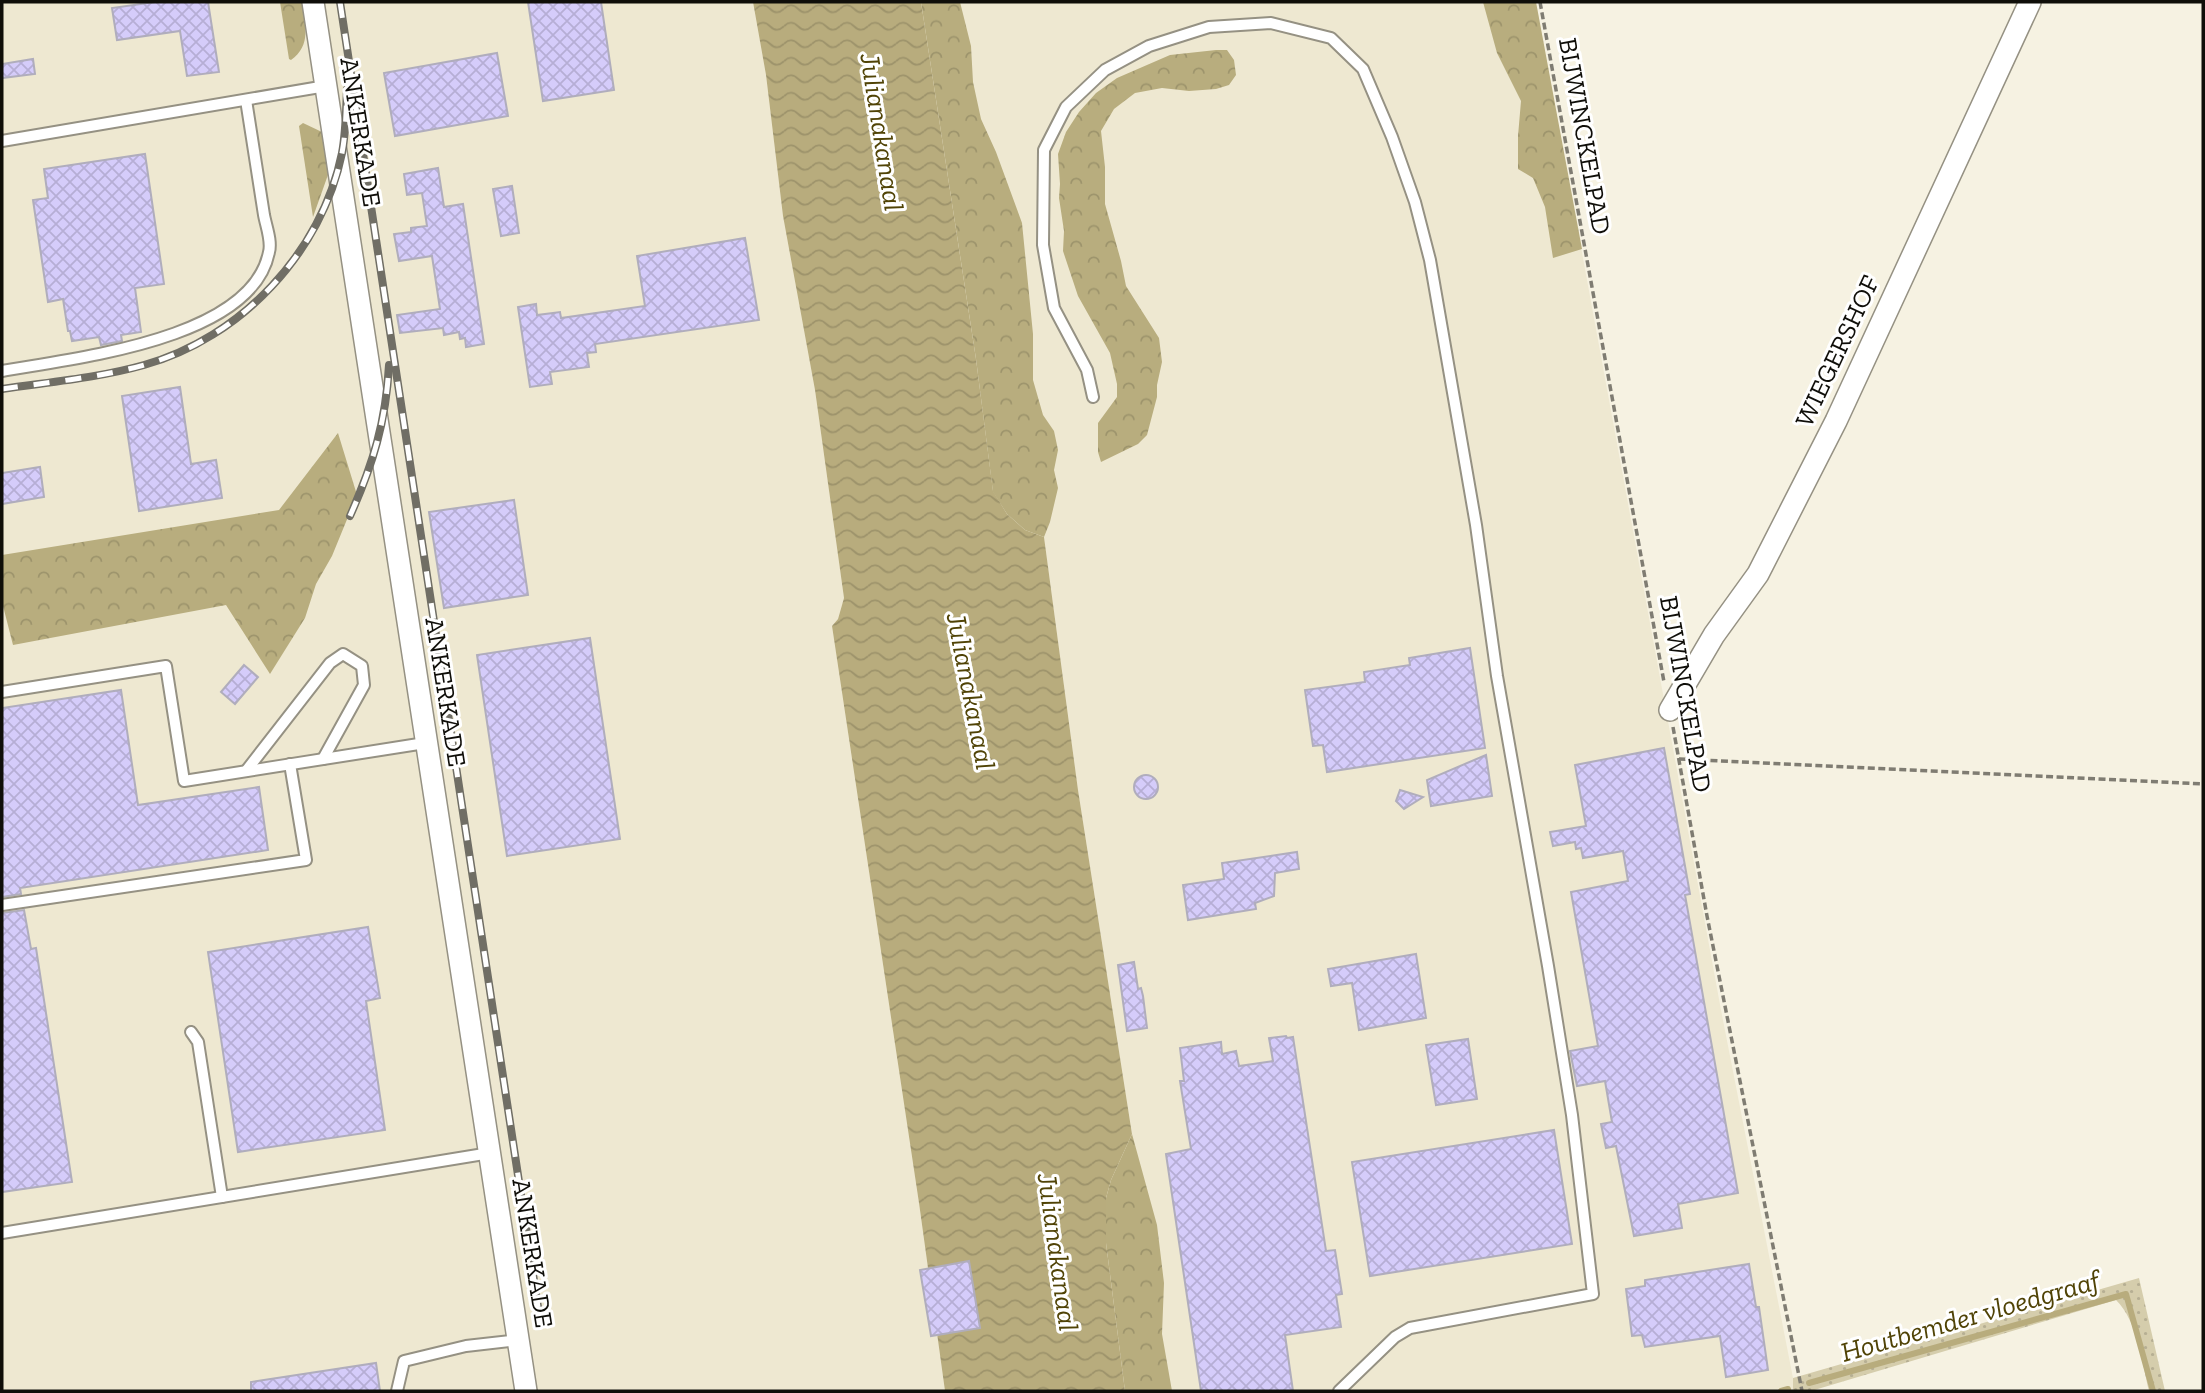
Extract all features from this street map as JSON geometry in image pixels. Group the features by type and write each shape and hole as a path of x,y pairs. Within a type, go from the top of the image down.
{"street":[{"name":"ANKERKADE","path":"313,2 526,1391"},
{"name":"WIEGERSHOF","path":"1670,710 1714,635 1758,574 1836,421 2030,2"}],"lane":[{"path":"1093,397 1087,370 1054,308 1043,245 1044,150 1066,107 1105,70 1149,46 1209,27 1271,23 1331,38 1363,69 1392,137 1415,202 1430,260 1476,525 1497,676 1570,1101 1593,1294 1410,1328 1395,1337 1339,1391"},
{"path":"2,141 326,86"},
{"path":"2,371 131,348 212,318 236,303 258,279 270,250 246,100"},
{"path":"246,771 330,663 343,654 362,666 364,685 323,759"},
{"path":"2,692 166,666 184,781 425,743"},
{"path":"2,905 306,860 290,764"},
{"path":"191,1032 198,1042 222,1197"},
{"path":"2,1233 489,1153"},
{"path":"397,1391 404,1361 466,1346 519,1340"}],"path":[{"name":"BIJWINCKELPAD","path":"1540,2 1707,916 1802,1391"},
{"path":"1679,759 2203,785"}],"shaded area":[{"path":"2,2 753,2 766,75 783,216 815,390 844,598 838,619 832,626 945,1391 2,1391"},
{"path":"921,2 1536,2 1721,1010 1793,1378 1793,1391 1125,1391 1132,1134 1078,790 1044,537"},
{"path":"2139,1278 2165,1391 2149,1391 2134,1331 2116,1300 1811,1391 1793,1391 1793,1378"}],"green space":[{"path":"280,2 302,2 306,34 302,48 291,60 289,59"},
{"path":"921,2 960,2 971,46 973,82 981,119 1022,223 1033,334 1033,380 1043,415 1054,431 1058,450 1054,470 1058,488 1044,537 1025,530 1007,514 993,492 976,359"},
{"path":"1483,2 1536,2 1582,249 1553,258 1545,207 1533,178 1518,169 1521,101 1497,53"},
{"path":"1227,50 1234,60 1236,75 1229,85 1216,89 1189,91 1162,88 1135,93 1114,109 1101,131 1105,204 1126,286 1159,338 1162,362 1157,397 1147,435 1138,444 1101,462 1098,452 1098,423 1117,397 1117,384 1110,353 1078,296 1063,251 1058,154 1066,132 1079,112 1096,93 1117,78 1170,55"},
{"path":"303,123 322,132 329,172 313,217 299,126"},
{"path":"338,433 357,495 332,556 316,584 305,618 270,674 226,605 13,645 2,602 2,555 279,510"},
{"path":"1132,1134 1157,1225 1164,1283 1162,1334 1172,1391 1125,1391 1106,1243 1106,1198 1111,1180"}],"water":[{"name":"Julianakanaal","path":"753,2 921,2 976,359 993,491 1007,514 1025,530 1044,537 1078,790 1132,1134 1111,1180 1106,1198 1106,1243 1125,1391 945,1391 832,626 838,619 844,598 815,390 783,216 766,75"}],"building":[{"path":"155,2 208,2 219,72 187,76 180,31 117,40 112,8"},
{"path":"528,2 601,2 614,90 543,101"},
{"path":"497,53 508,116 395,136 384,73"},
{"path":"33,59 35,74 2,78 2,64"},
{"path":"145,154 164,284 135,288 141,332 121,335 122,341 101,345 99,337 72,341 63,299 48,302 33,200 48,198 44,169"},
{"path":"438,168 444,207 463,204 484,344 466,347 465,338 460,339 459,332 444,335 443,328 400,333 397,315 440,309 432,256 399,261 394,234 427,226 422,193 407,195 404,174"},
{"path":"512,186 519,233 501,236 493,189"},
{"path":"745,238 759,320 595,344 596,352 587,353 589,367 550,372 552,384 530,387 518,307 536,304 537,315 560,312 561,318 645,306 637,256"},
{"path":"180,387 191,464 216,460 222,498 139,511 122,396"},
{"path":"40,467 44,497 2,504 2,473"},
{"path":"514,500 528,595 444,608 429,512"},
{"path":"590,638 620,839 507,856 477,655"},
{"path":"1470,648 1485,748 1327,772 1323,745 1313,746 1305,690 1365,682 1364,672 1410,665 1409,658"},
{"path":"244,665 258,677 235,704 221,692"},
{"path":"121,690 138,805 259,787 268,850 20,888 21,894 2,897 2,708"},
{"path":"1664,748 1690,894 1685,895 1738,1193 1678,1204 1682,1228 1634,1236 1616,1146 1606,1148 1601,1124 1612,1122 1605,1081 1577,1086 1570,1051 1598,1046 1571,892 1628,881 1623,851 1583,858 1581,848 1576,849 1575,842 1553,846 1550,832 1586,826 1575,765"},
{"path":"1486,755 1492,796 1431,806 1427,780"},
{"path":"1146,775 1157,782 1158,787 1151,798 1146,799 1135,792 1134,787 1141,776"},
{"path":"1400,790 1423,797 1404,809 1396,801"},
{"path":"1297,852 1299,869 1275,873 1274,896 1255,903 1256,909 1188,920 1183,885 1224,879 1222,863"},
{"path":"24,910 31,949 36,948 72,1182 2,1192 2,913"},
{"path":"368,927 380,998 366,1001 385,1130 238,1152 208,952"},
{"path":"1416,954 1426,1018 1359,1030 1352,983 1331,986 1328,969"},
{"path":"1134,962 1138,989 1141,988 1143,996 1147,1028 1127,1031 1118,965"},
{"path":"1293,1037 1326,1251 1335,1250 1342,1294 1336,1295 1341,1327 1285,1335 1293,1391 1201,1391 1166,1154 1191,1149 1180,1081 1184,1081 1180,1048 1221,1042 1222,1054 1236,1051 1239,1066 1273,1061 1269,1038"},
{"path":"1468,1039 1477,1099 1436,1105 1426,1045"},
{"path":"1554,1130 1572,1244 1370,1276 1352,1162"},
{"path":"969,1261 980,1328 931,1336 920,1270"},
{"path":"1749,1264 1756,1307 1759,1307 1768,1370 1726,1377 1720,1336 1645,1347 1642,1335 1632,1336 1626,1289 1645,1286 1645,1280"},
{"path":"376,1363 380,1391 251,1391 251,1382"}],"waterway":[{"name":"Houtbemder vloedgraaf","path":"1809,1383 2126,1294 2153,1391"},
{"name":"Houtbemder vloedgraaf","path":"1781,1391 1788,1389"}],"railway":[{"path":"340,2 538,1307"},
{"path":"2,389 144,365 180,352 213,334 244,312 272,286 296,256 316,224 332,189 342,153 347,89"},
{"path":"350,516 377,442 385,405 389,365"}]}
